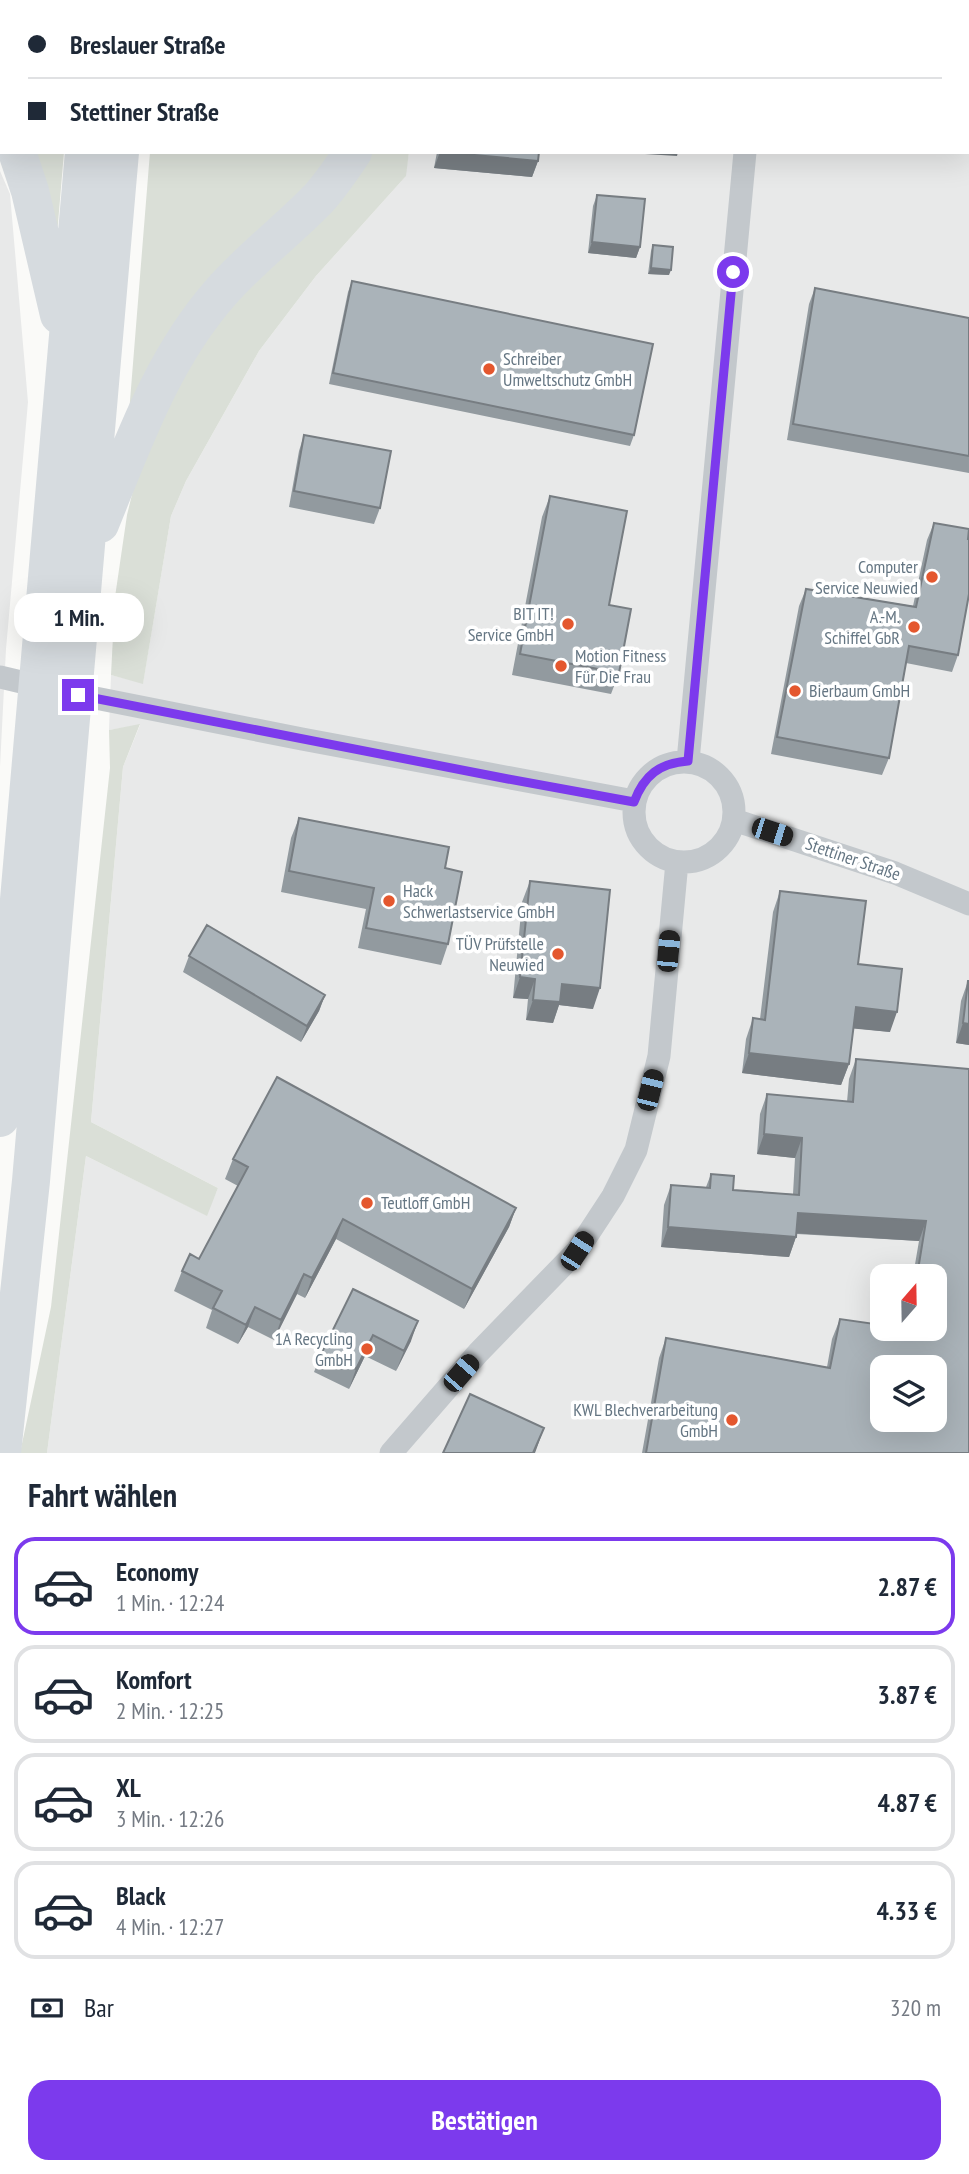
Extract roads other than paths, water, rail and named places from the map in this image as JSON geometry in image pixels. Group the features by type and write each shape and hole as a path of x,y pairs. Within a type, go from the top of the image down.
{"highway":[{"path":"18,154 30,191 68,352"},
{"path":"0,1118 84,154"},
{"path":"2,1453 30,1195 120,154"},
{"path":"86,558 146,412 181,345 220,293 318,198 351,154"}],"street":[{"path":"688,761 746,154"},
{"path":"0,677 302,739 634,802"},
{"path":"688,761 705,765 729,788 734,803 734,820 729,835 720,848 707,857 692,862 677,862 648,847 636,826 634,802 639,788 654,771 674,762 688,761"},
{"name":"Stettiner Straße","path":"734,820 895,873 969,904"},
{"path":"391,1453 478,1353 577,1251 613,1196 636,1150 659,1056 677,862"}],"place":[{"name":"Schreiber Umweltschutz GmbH","path":"489,369"},
{"name":"Computer Service Neuwied","path":"932,577"},
{"name":"BIT IT! Service GmbH","path":"568,624"},
{"name":"A.-M. Schiffel GbR","path":"914,627"},
{"name":"Motion Fitness Für Die Frau","path":"561,666"},
{"name":"Bierbaum GmbH","path":"795,691"},
{"name":"Hack Schwerlastservice GmbH","path":"389,901"},
{"name":"TÜV Prüfstelle Neuwied","path":"558,954"},
{"name":"Teutloff GmbH","path":"367,1203"},
{"name":"1A Recycling GmbH","path":"367,1349"},
{"name":"KWL Blechverarbeitung GmbH","path":"732,1420"}]}
